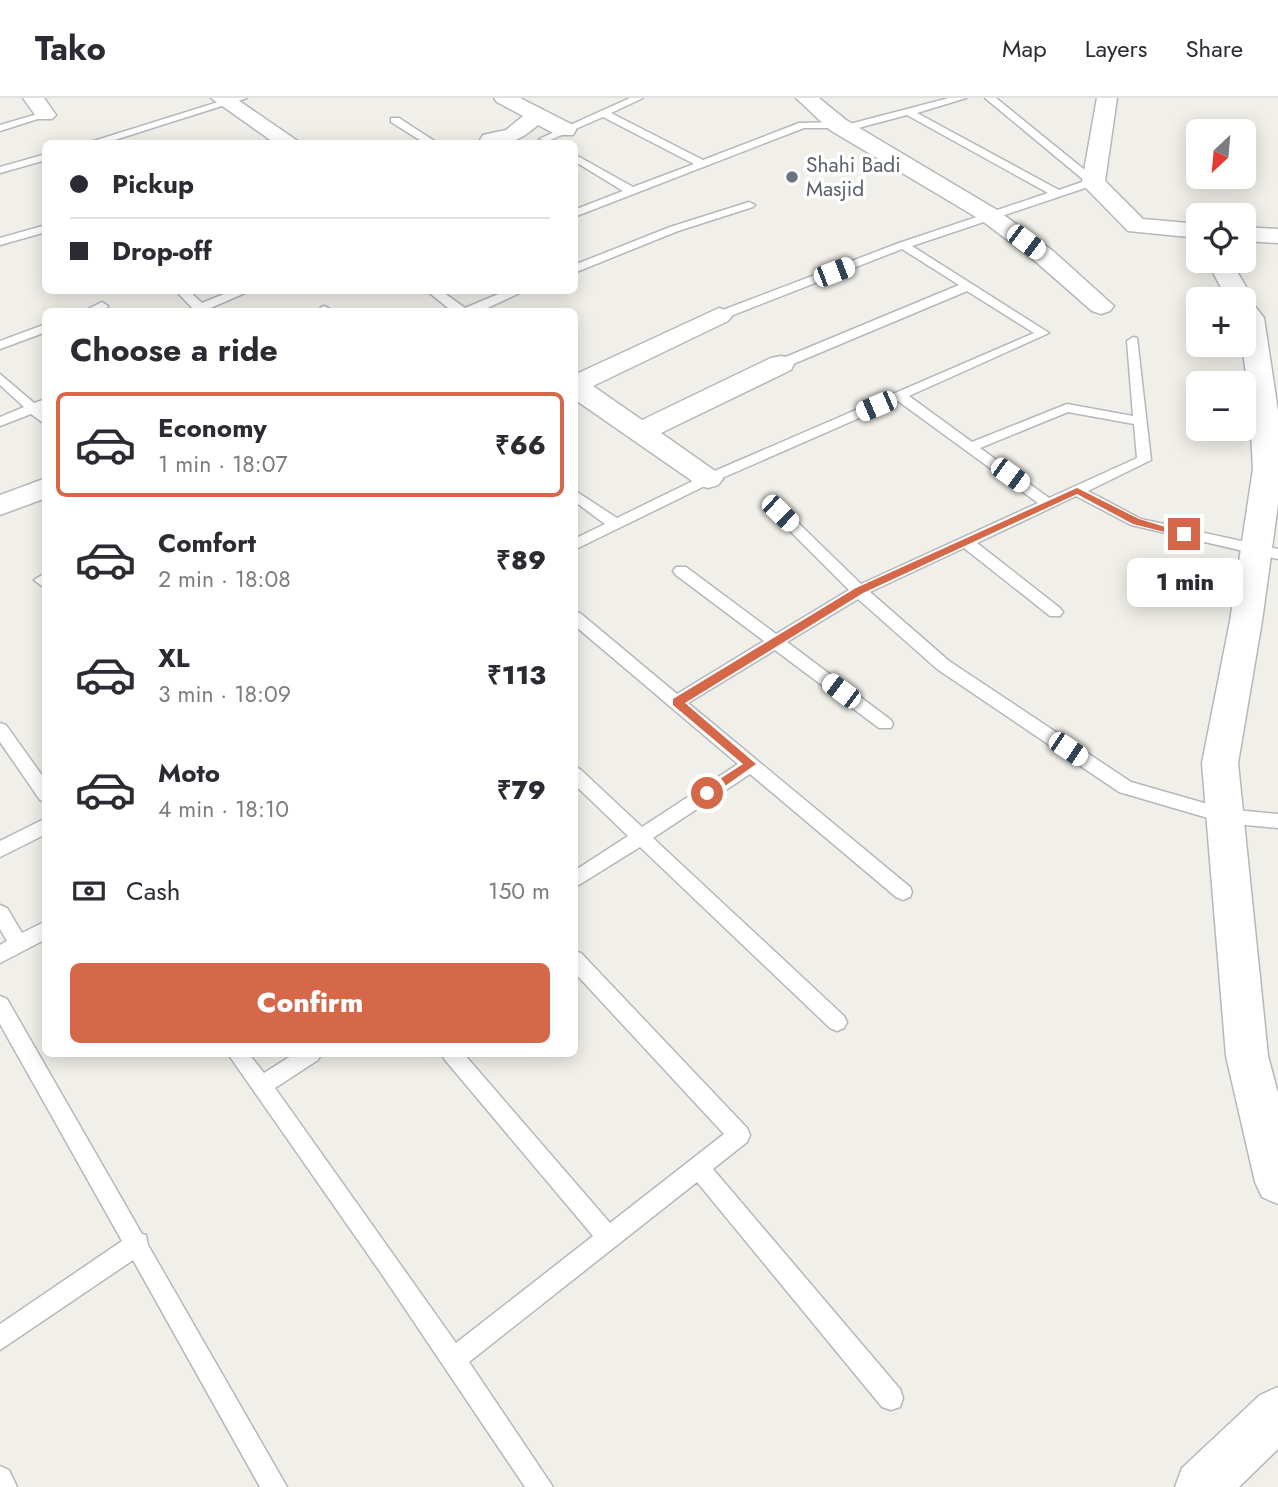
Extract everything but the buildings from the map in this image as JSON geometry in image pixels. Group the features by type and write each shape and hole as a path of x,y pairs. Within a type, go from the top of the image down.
{"street":[{"path":"504,98 537,115 558,137"},
{"path":"806,98 840,127 989,215 1044,256 1101,306"},
{"path":"1107,98 1093,182 1136,226 1186,230"},
{"path":"230,99 285,140"},
{"path":"494,140 513,135 537,115"},
{"path":"1256,235 1278,236"},
{"path":"578,383 719,316"},
{"path":"1256,350 1263,396 1268,469 1267,553 1220,763 1247,1056 1278,1182"},
{"path":"638,433 780,363"},
{"path":"578,388 638,433 708,479"},
{"path":"0,506 42,489"},
{"path":"1201,1487 1278,1413"}],"lane":[{"path":"558,137 638,98"},
{"path":"578,212 803,125 840,127 961,98"},
{"path":"719,316 903,245 1093,182 990,98"},
{"path":"102,140 230,99"},
{"path":"0,128 39,106"},
{"path":"908,112 1060,195"},
{"path":"603,113 701,163"},
{"path":"395,120 428,140"},
{"path":"0,170 42,158"},
{"path":"578,160 631,191"},
{"path":"578,267 674,229 750,205"},
{"path":"0,242 42,229"},
{"path":"578,543 708,479 1043,333 903,245"},
{"path":"780,363 968,286"},
{"path":"185,294 200,308"},
{"path":"206,308 237,294"},
{"path":"438,294 459,308"},
{"path":"475,308 510,294"},
{"path":"97,308 102,306"},
{"path":"0,345 42,329"},
{"path":"677,702 859,591 1144,460 1133,341"},
{"path":"0,378 39,406"},
{"path":"900,396 1048,504"},
{"path":"0,422 39,406"},
{"path":"971,447 1067,408 1140,421"},
{"path":"1077,491 1136,522 1267,553"},
{"path":"578,497 615,524"},
{"path":"780,513 859,591 943,665 1125,787 1225,816 1278,821"},
{"path":"966,542 1055,612"},
{"path":"681,571 885,724"},
{"path":"578,620 904,892"},
{"path":"0,729 42,789"},
{"path":"578,878 751,764"},
{"path":"578,778 837,1022"},
{"path":"0,850 42,827"},
{"path":"0,914 19,944"},
{"path":"0,955 42,931"},
{"path":"454,1359 738,1135 578,962"},
{"path":"0,1004 274,1486"},
{"path":"240,1057 454,1359 540,1487"},
{"path":"261,1086 306,1057"},
{"path":"455,1057 608,1237"},
{"path":"698,1167 891,1398"},
{"path":"0,1338 138,1243"},
{"path":"0,1479 4,1487"}],"place":[{"name":"Shahi Badi Masjid","path":"792,177"}],"route":[{"path":"707,793 751,764 677,702 859,591 1077,491 1136,522 1184,534"}]}
